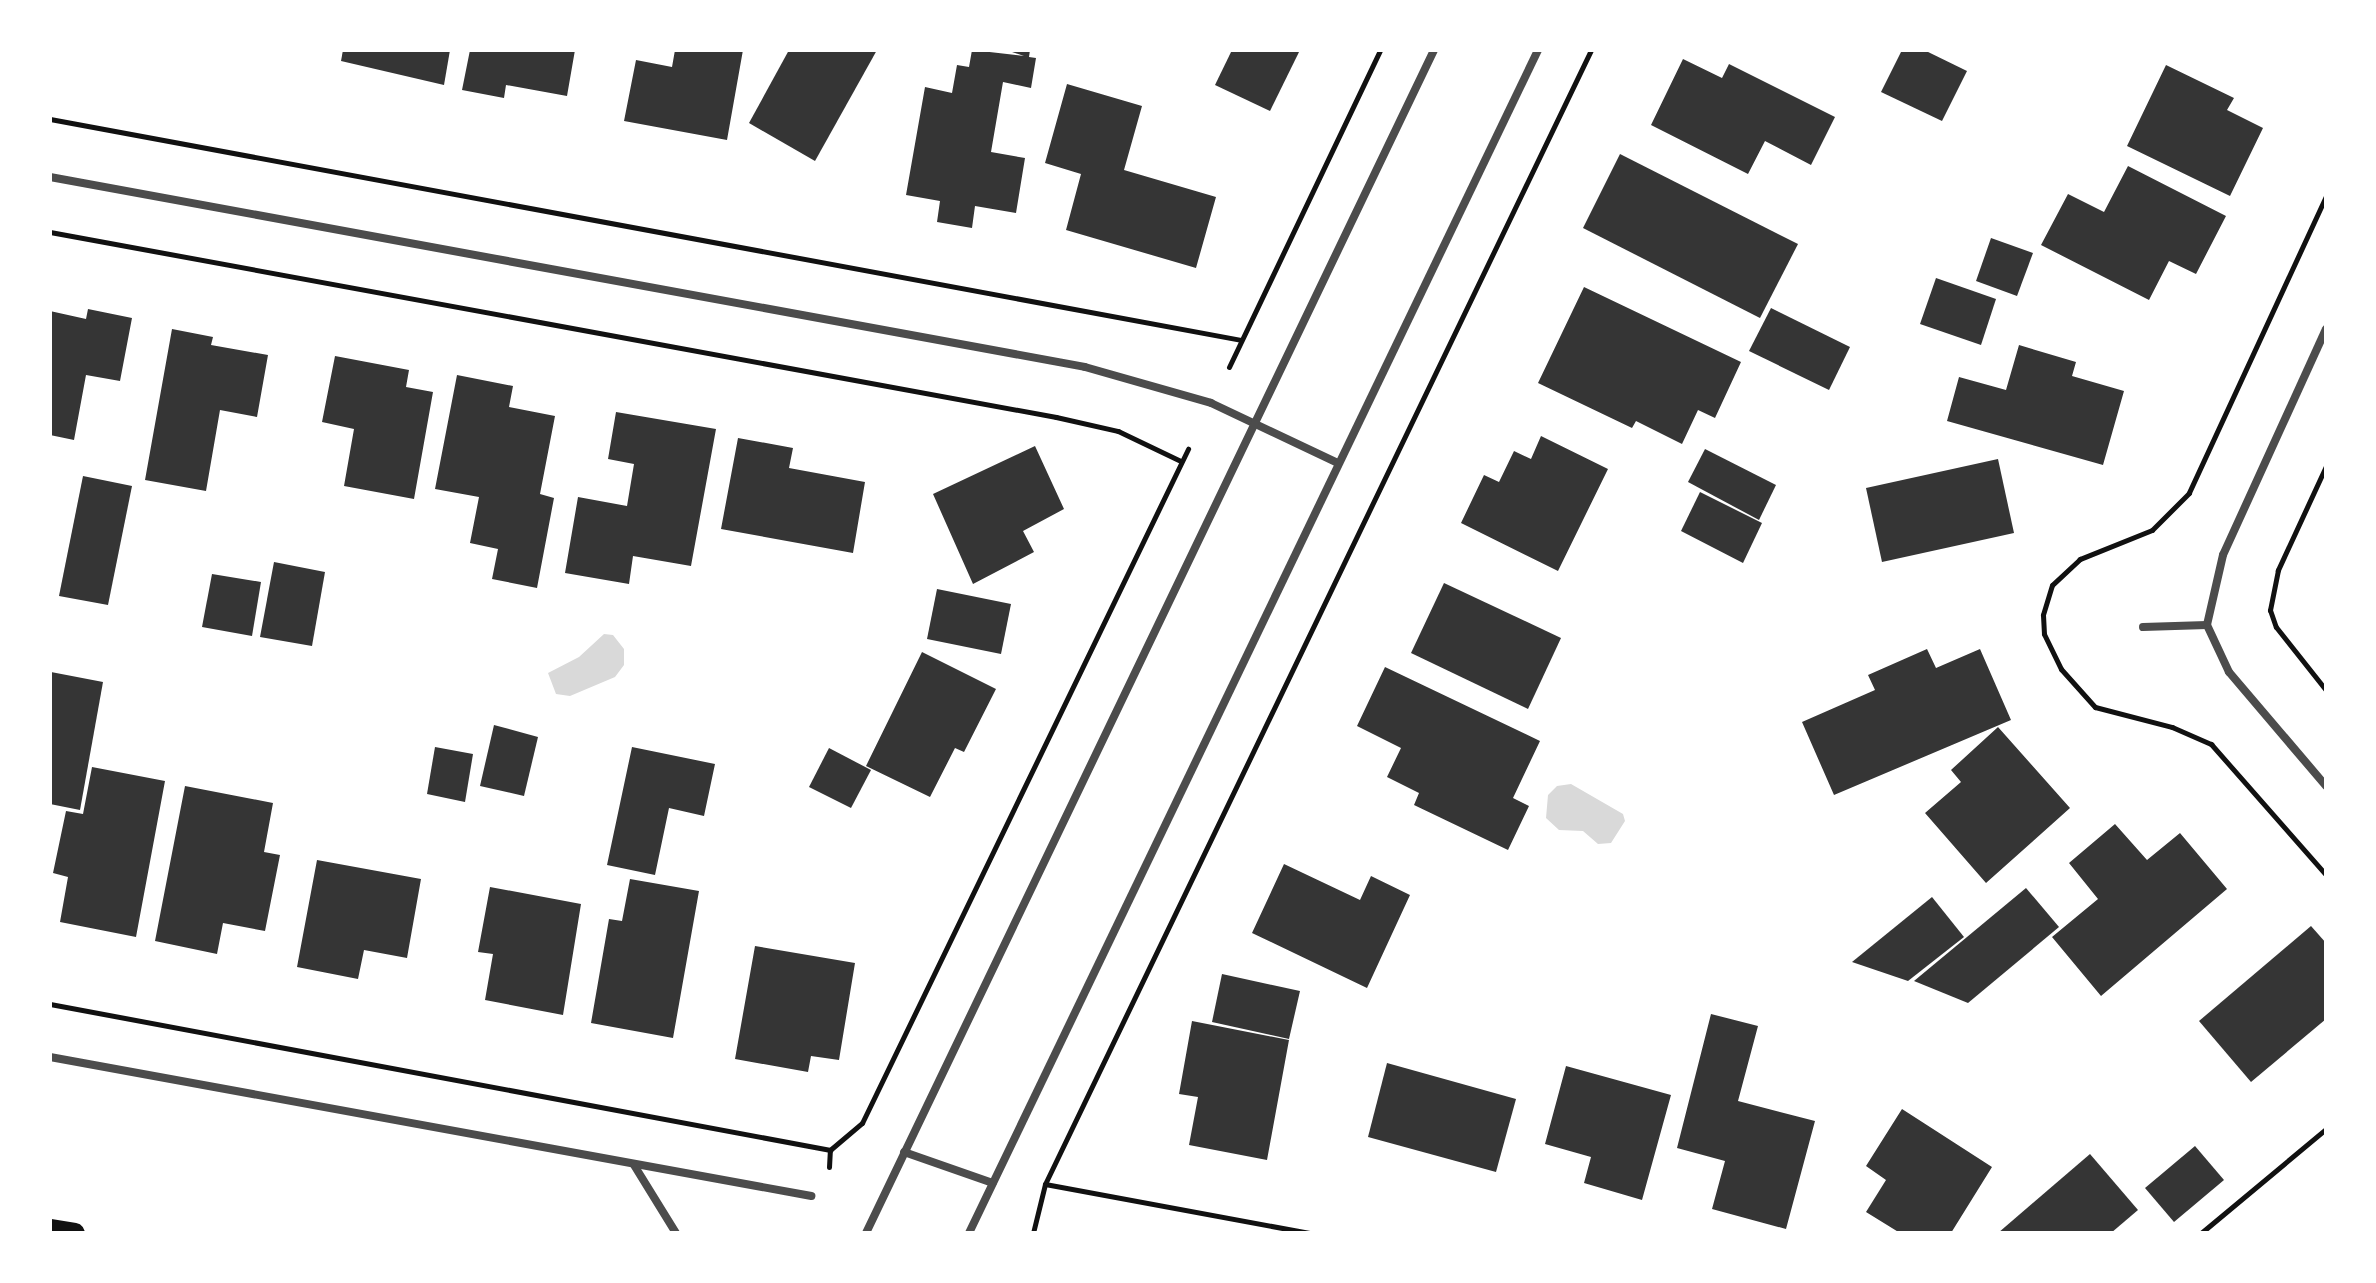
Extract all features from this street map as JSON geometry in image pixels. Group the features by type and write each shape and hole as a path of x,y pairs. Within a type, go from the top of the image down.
{"main road":[{"path":"50,1229 75,1233"}],"street":[{"path":"866,1233 1434,50"},
{"path":"969,1233 1538,50"},
{"path":"50,177 1085,367 1211,403 1338,463"},
{"path":"2326,329 2223,555 2207,625 2229,672 2326,786"},
{"path":"2143,627 2207,625"},
{"path":"50,1057 811,1196"},
{"path":"904,1152 993,1183"},
{"path":"634,1165 676,1233"}],"path":[{"path":"1229,367 1380,50"},
{"path":"1033,1233 1045,1184 1591,50"},
{"path":"50,119 1241,340"},
{"path":"50,232 1056,417 1118,431 1181,461"},
{"path":"828,1182 830,1150 862,1123 1188,449"},
{"path":"2326,466 2278,570 2270,610 2288,644 2326,690"},
{"path":"50,1004 830,1150"},
{"path":"2201,1233 2326,1129"},
{"path":"1045,1184 1274,1230 1310,1233"}],"shaded area":[{"path":"604,634 613,635 624,649 624,665 615,677 570,696 556,694 548,673 579,657"},
{"path":"1571,784 1623,814 1625,821 1611,843 1598,844 1583,831 1559,830 1546,818 1548,795 1557,786"}],"building":[{"path":"343,50 450,50 444,85 341,61"},
{"path":"470,50 575,50 567,96 506,85 504,98 462,90"},
{"path":"675,50 743,50 727,140 624,121 636,60 672,67"},
{"path":"789,50 877,50 815,161 749,123"},
{"path":"972,50 1024,56 1006,50 1030,50 1029,57 1036,58 1031,88 1003,82 991,152 1025,158 1016,213 975,206 972,228 937,222 940,201 906,195 925,87 952,93 957,65 969,67"},
{"path":"1232,50 1300,50 1270,111 1215,85"},
{"path":"1902,50 1924,50 1967,71 1942,121 1881,92"},
{"path":"1683,59 1722,78 1729,64 1835,117 1811,165 1765,141 1748,174 1651,125"},
{"path":"2166,65 2234,98 2227,110 2263,128 2230,196 2127,146"},
{"path":"1067,84 1142,106 1124,170 1216,197 1196,268 1066,230 1081,174 1045,163"},
{"path":"1620,154 1798,244 1760,318 1583,228"},
{"path":"2128,166 2226,216 2196,274 2169,261 2149,300 2041,245 2068,194 2104,212"},
{"path":"1991,238 2033,253 2017,296 1976,281"},
{"path":"1936,278 1996,299 1981,345 1920,324"},
{"path":"1584,287 1741,362 1715,418 1698,410 1682,444 1636,421 1632,428 1538,383"},
{"path":"1771,308 1850,347 1829,390 1749,351"},
{"path":"88,309 132,318 120,381 86,375 74,440 50,435 50,311 86,319"},
{"path":"172,329 213,337 211,345 268,355 257,417 220,410 206,491 145,480"},
{"path":"2019,345 2076,362 2072,376 2124,391 2103,465 1947,421 1959,377 2006,390"},
{"path":"335,356 409,370 406,387 433,392 414,499 344,486 354,429 322,422"},
{"path":"457,375 513,386 509,407 555,416 540,494 554,498 537,588 492,579 498,549 470,543 479,497 435,489"},
{"path":"616,412 716,429 691,566 633,556 629,584 565,573 578,497 627,506 634,464 608,459"},
{"path":"1541,436 1608,469 1558,571 1461,523 1484,475 1499,482 1514,451 1531,459"},
{"path":"738,438 793,448 789,468 865,482 853,553 721,529"},
{"path":"1035,446 1064,509 1023,531 1034,552 973,584 933,494"},
{"path":"1705,449 1776,485 1759,520 1688,482"},
{"path":"1998,459 2014,533 1882,562 1866,488"},
{"path":"83,476 132,486 108,605 59,596"},
{"path":"1700,492 1762,523 1743,563 1681,531"},
{"path":"274,562 325,572 312,646 260,637"},
{"path":"212,574 261,582 252,636 202,627"},
{"path":"1444,583 1561,638 1528,709 1411,653"},
{"path":"937,589 1011,604 1001,654 927,639"},
{"path":"1927,649 1936,668 1980,649 2011,720 1834,795 1802,722 1875,690 1868,675"},
{"path":"922,652 996,689 964,752 955,748 930,797 866,766"},
{"path":"1385,667 1540,741 1513,798 1529,806 1508,850 1414,805 1419,793 1387,777 1401,748 1357,726"},
{"path":"51,672 103,682 80,810 50,804"},
{"path":"494,725 538,737 524,796 480,786"},
{"path":"1998,727 2070,808 1986,883 1925,813 1961,782 1951,770"},
{"path":"435,747 473,754 465,802 427,794"},
{"path":"632,747 715,764 704,816 669,808 655,875 607,865"},
{"path":"829,748 871,770 851,808 809,787"},
{"path":"92,767 165,781 136,937 60,922 68,877 53,873 66,811 83,814"},
{"path":"185,786 273,803 264,852 280,855 265,931 223,923 217,954 155,941"},
{"path":"2115,824 2147,860 2180,833 2227,889 2101,996 2052,937 2098,899 2069,863"},
{"path":"317,860 421,879 407,958 364,950 358,979 297,967"},
{"path":"1284,864 1360,900 1371,876 1410,895 1367,988 1252,933"},
{"path":"630,879 699,891 673,1038 591,1023 609,919 622,921"},
{"path":"490,887 581,904 563,1015 485,1000 493,954 478,952"},
{"path":"2026,888 2059,927 1968,1003 1914,981"},
{"path":"1932,897 1964,937 1908,981 1852,962"},
{"path":"2311,926 2326,943 2326,1019 2251,1082 2199,1021"},
{"path":"755,946 855,963 839,1060 811,1056 808,1072 735,1059"},
{"path":"1222,974 1300,991 1289,1039 1212,1022"},
{"path":"1711,1014 1758,1026 1738,1101 1815,1121 1786,1229 1712,1209 1725,1161 1677,1148"},
{"path":"1192,1021 1289,1040 1267,1160 1189,1145 1198,1097 1179,1094"},
{"path":"1387,1063 1516,1099 1496,1172 1368,1137"},
{"path":"1566,1066 1671,1095 1642,1200 1584,1183 1591,1157 1545,1144"},
{"path":"1902,1109 1992,1167 1951,1233 1900,1233 1866,1212 1886,1180 1866,1166"},
{"path":"2195,1146 2224,1180 2174,1222 2145,1188"},
{"path":"2090,1154 2138,1210 2111,1233 1998,1233"}]}
